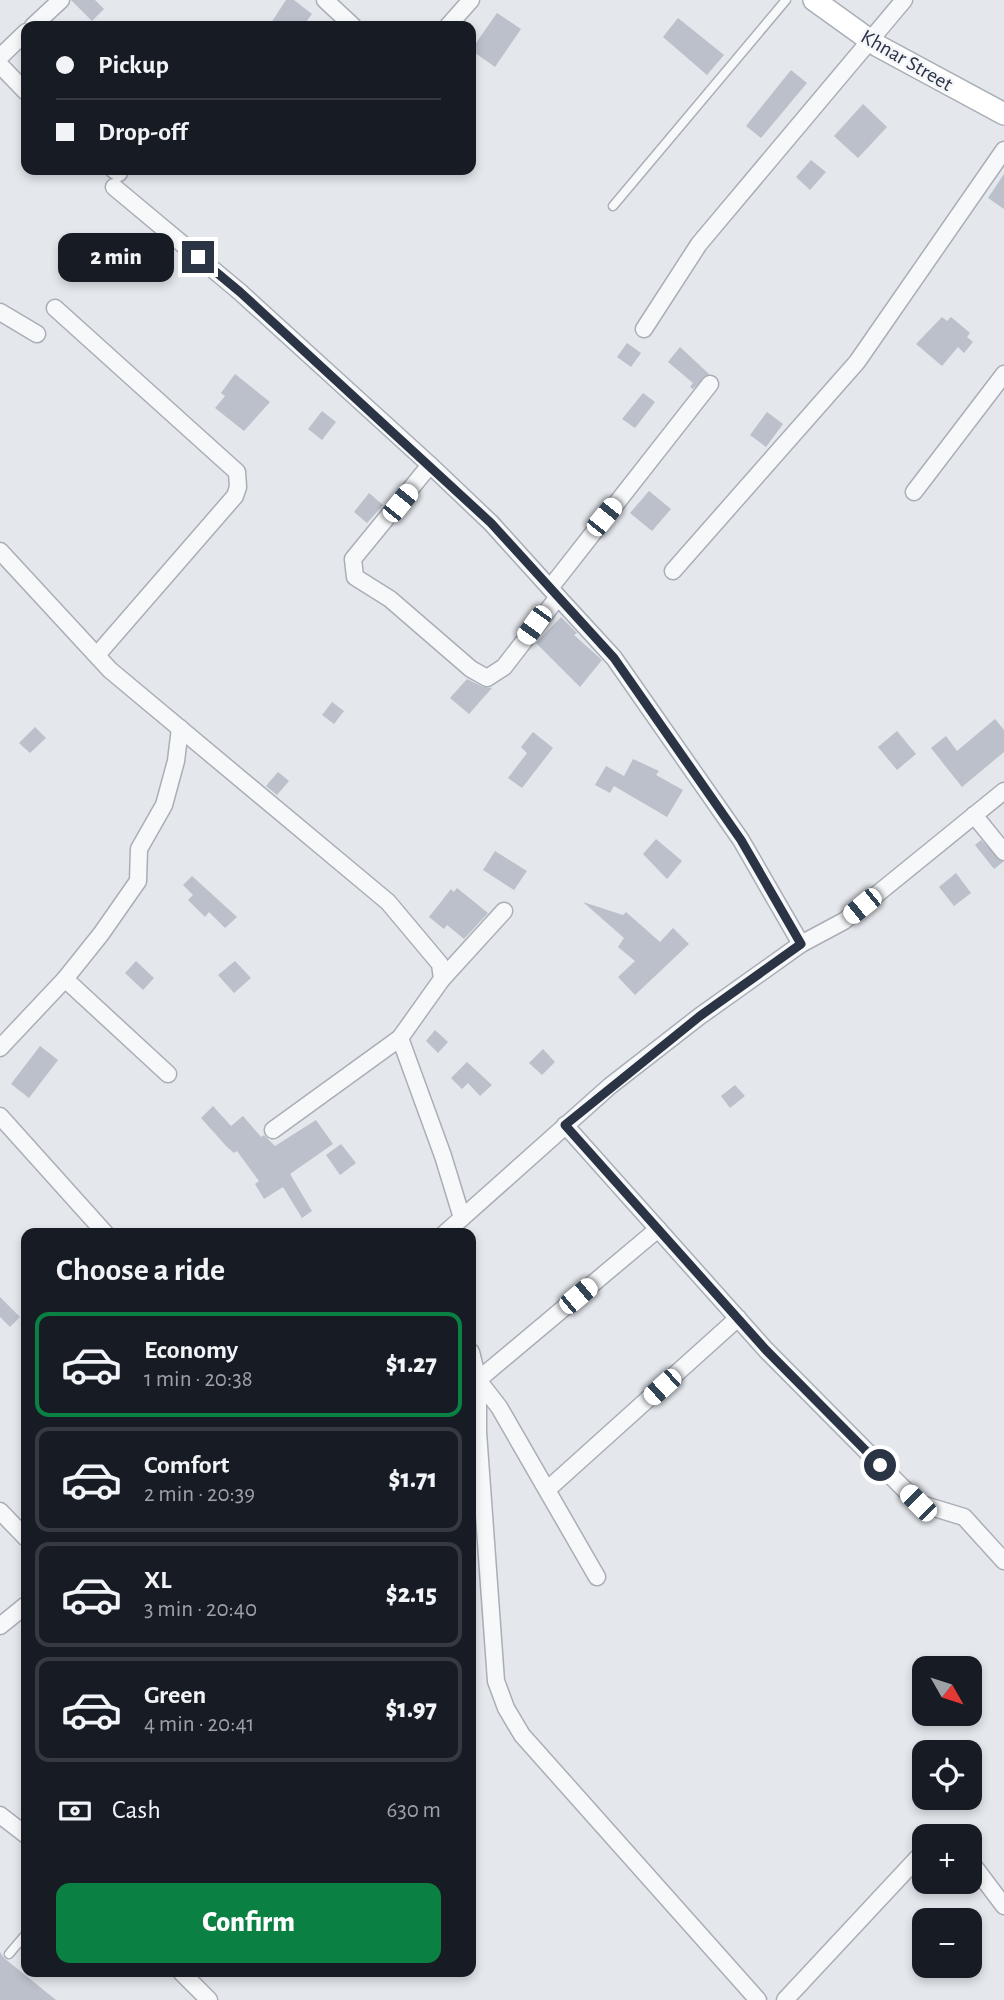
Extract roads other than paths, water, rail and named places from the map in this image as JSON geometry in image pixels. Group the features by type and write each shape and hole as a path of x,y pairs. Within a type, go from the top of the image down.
{"street":[{"path":"38,21 61,0"},
{"path":"325,0 348,21"},
{"path":"452,21 471,0"},
{"name":"Khnar Street","path":"814,0 869,40 1004,114"},
{"path":"644,329 699,244 904,0"},
{"path":"0,57 21,37"},
{"path":"0,65 21,87"},
{"path":"673,570 856,362 1004,150"},
{"path":"116,177 491,523 614,658 741,840 801,944"},
{"path":"55,309 237,472 239,480 234,496 97,655"},
{"path":"0,313 37,334"},
{"path":"914,492 1004,374"},
{"path":"430,465 354,559 355,577 390,599 471,669 487,678 503,667 554,592 710,384"},
{"path":"0,551 97,655 387,902 440,964 442,979"},
{"path":"0,1048 65,979 138,881 139,849 164,805 176,761 180,728"},
{"path":"451,1228 565,1125 700,1016 801,944 844,921 1004,791"},
{"path":"974,815 1004,852"},
{"path":"273,1130 400,1038 442,979 504,911"},
{"path":"65,979 168,1074"},
{"path":"400,1038 462,1218"},
{"path":"0,1116 101,1228"},
{"path":"565,1125 738,1318 918,1503 964,1517 1004,1562"},
{"path":"478,1380 658,1229"},
{"path":"548,1489 738,1318"},
{"path":"476,1372 476,1408"},
{"path":"478,1380 499,1407 597,1577"},
{"path":"476,1457 496,1681 506,1708 522,1735 758,2000"},
{"path":"0,1511 21,1533"},
{"path":"0,1626 21,1609"},
{"path":"0,1815 21,1831"},
{"path":"785,2000 912,1864"},
{"path":"982,1877 1004,1906"},
{"path":"186,1977 209,2000"}],"lane":[{"path":"613,206 786,0"},
{"path":"9,1954 21,1940"}]}
